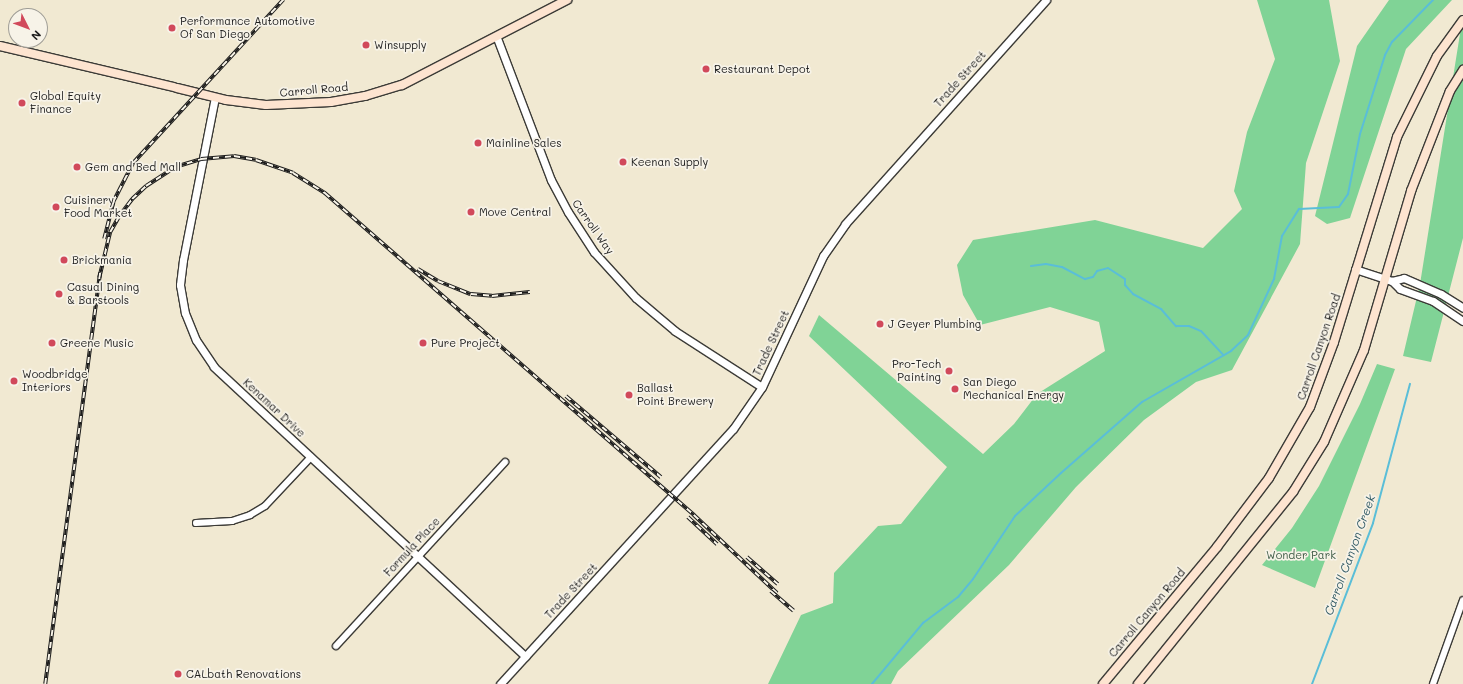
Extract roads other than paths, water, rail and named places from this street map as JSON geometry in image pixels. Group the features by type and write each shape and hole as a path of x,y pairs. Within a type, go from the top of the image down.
{"main road":[{"name":"Carroll Road","path":"0,46 215,97 260,104 292,106 331,102 365,96 402,85 496,38 567,0"},
{"name":"Carroll Canyon Road","path":"1103,684 1217,547 1269,478 1310,407 1334,342 1355,269 1397,137 1437,56 1463,20"},
{"path":"1138,684 1293,492 1310,466 1337,417 1364,350 1388,280 1411,191 1426,149 1450,91 1463,70"}],"street":[{"name":"Trade Street","path":"500,684 733,429 762,388 823,256 846,224 1046,0"},
{"name":"Carroll Way","path":"496,38 551,180 568,212 594,252 636,298 675,331 762,388"},
{"name":"Kenamar Drive","path":"215,97 182,260 180,285 185,313 196,340 214,367 525,656"},
{"path":"1355,269 1388,280 1400,289 1433,301 1463,321"},
{"path":"1388,280 1404,278 1441,294 1463,308"},
{"path":"196,523 232,521 250,515 265,506 311,457"},
{"name":"Formula Place","path":"336,646 417,555 505,462"},
{"path":"1433,684 1463,600"}],"waterway":[{"path":"872,684 923,623 958,597 973,579 1015,516 1061,473 1142,402 1231,351 1248,335 1274,279 1282,236 1299,209 1339,207 1348,194 1360,134 1385,55 1392,42 1433,0"},
{"path":"1031,266 1046,264 1062,267 1085,279 1093,277 1097,271 1108,268 1125,279 1125,285 1133,294 1161,309 1176,326 1189,326 1201,331 1223,355"},
{"name":"Carroll Canyon Creek","path":"1312,684 1373,523 1410,384"}],"railway":[{"path":"104,239 113,202 133,163 283,0"},
{"path":"99,278 110,232 120,215 132,199 146,186 175,167 201,159 234,156 256,160 293,173 325,193 694,515 777,593"},
{"path":"418,269 438,281 471,294 492,296 530,292"},
{"path":"45,684 100,273"},
{"path":"566,396 661,477"},
{"path":"688,517 717,544"},
{"path":"747,557 778,584"},
{"path":"771,591 794,611"}],"place":[{"name":"Performance Automotive Of San Diego","path":"172,28"},
{"name":"Winsupply","path":"366,45"},
{"name":"Restaurant Depot","path":"706,69"},
{"name":"Global Equity Finance","path":"22,103"},
{"name":"Mainline Sales","path":"478,143"},
{"name":"Keenan Supply","path":"623,162"},
{"name":"Gem and Bed Mall","path":"77,167"},
{"name":"Cuisinery Food Market","path":"56,207"},
{"name":"Move Central","path":"471,212"},
{"name":"Brickmania","path":"64,260"},
{"name":"Casual Dining & Barstools","path":"59,294"},
{"name":"J Geyer Plumbing","path":"880,324"},
{"name":"Greene Music","path":"52,343"},
{"name":"Pure Project","path":"423,343"},
{"name":"Pro-Tech Painting","path":"949,371"},
{"name":"Woodbridge Interiors","path":"14,381"},
{"name":"San Diego Mechanical Energy","path":"955,389"},
{"name":"Ballast Point Brewery","path":"629,395"},
{"name":"CALbath Renovations","path":"178,674"}],"park label":[{"name":"Wonder Park","path":"1301,555"}]}
